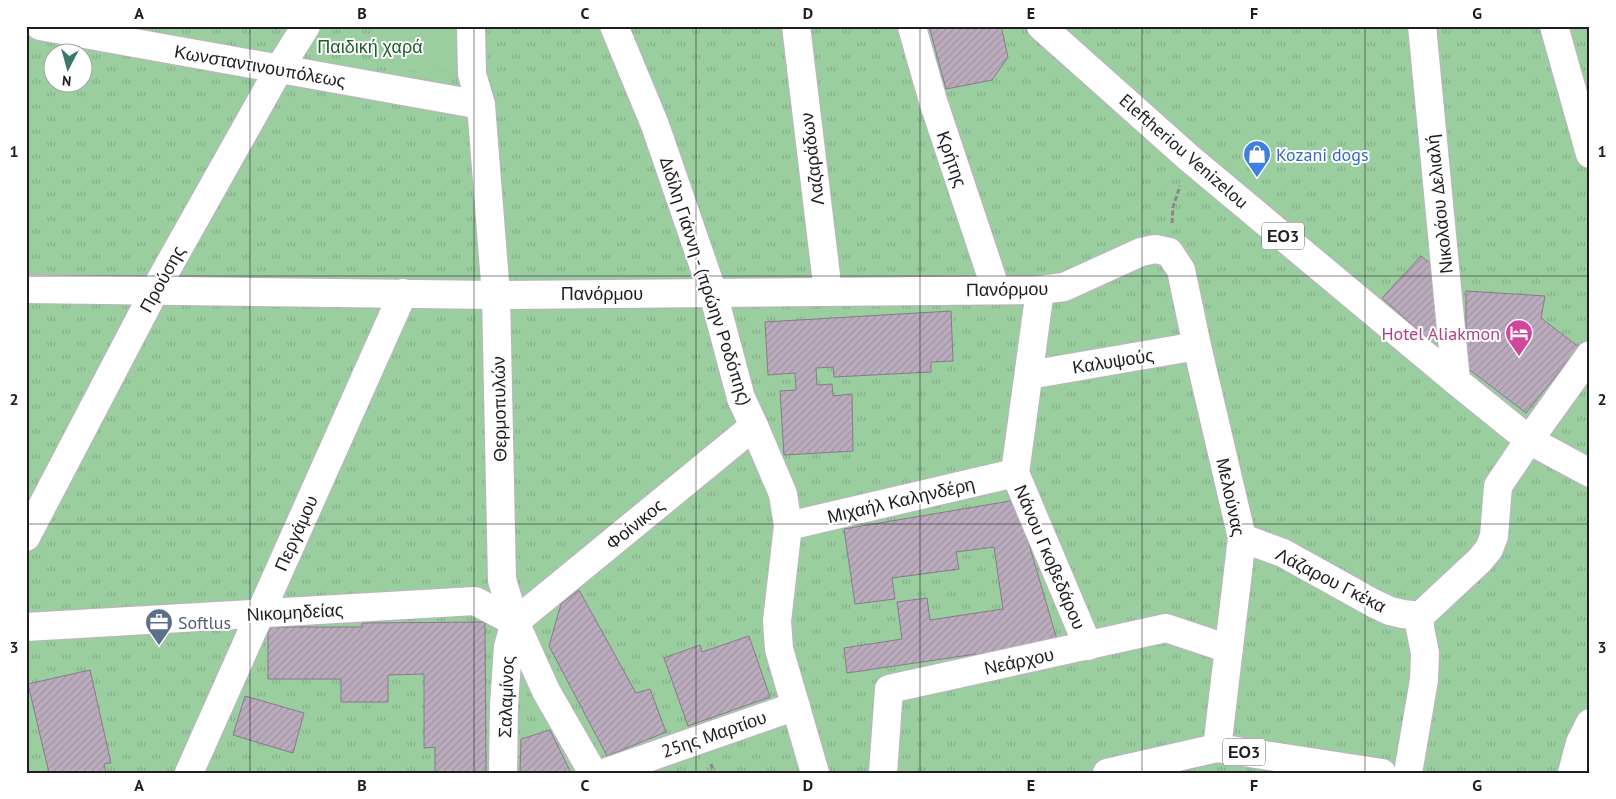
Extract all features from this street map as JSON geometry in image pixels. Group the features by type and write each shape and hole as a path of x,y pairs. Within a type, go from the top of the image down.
{"street":[{"name":"Προύσης","path":"26,537 155,290 279,69 306,26"},
{"name":"Θερμοπυλών","path":"471,26 472,74 481,105 496,295 502,580 515,622 546,692 593,773"},
{"name":"Διδίλη Γιάννη - (πρώην Ροδόπης)","path":"614,26 655,125 713,293 740,398 783,494 788,526 777,621 779,649 815,773"},
{"name":"Λαζαράδων","path":"796,26 828,292"},
{"name":"Κρήτης","path":"912,26 933,101 996,290"},
{"name":"Eleftheriou Venizelou","path":"1042,26 1189,158 1456,381 1529,440 1590,474"},
{"name":"Νικολάου Δελιαλή","path":"1422,26 1456,381"},
{"path":"1554,26 1588,141"},
{"name":"Κωνσταντινουπόλεως","path":"44,27 481,105"},
{"name":"Πανόρμου","path":"26,289 496,295 1040,290 1064,287 1142,252 1155,249 1175,261"},
{"name":"Μελούνας","path":"1175,261 1198,346 1242,538 1217,748"},
{"name":"Νάνου Γκοβεδάρου","path":"1040,290 1015,473 1088,646"},
{"name":"Περγάμου","path":"189,773 403,294"},
{"name":"Καλυψούς","path":"1029,375 1198,346"},
{"path":"1408,773 1424,680 1424,653 1420,616 1490,549 1494,536 1498,486 1590,355"},
{"name":"Φοίνικος","path":"515,622 754,426"},
{"name":"Μιχαήλ Καληνδέρη","path":"788,526 1015,473"},
{"name":"Λάζαρου Γκέκα","path":"1242,538 1283,553 1390,611 1420,616"},
{"name":"Νικομηδείας","path":"31,622 259,614 475,601 495,592 502,580"},
{"path":"475,601 515,622"},
{"name":"Σαλαμίνος","path":"503,773 504,705 508,647 515,622"},
{"name":"Νεάρχου","path":"883,773 889,689 1166,628 1229,649"},
{"name":"25ης Μαρτίου","path":"604,773 796,706"},
{"path":"1572,773 1580,743 1590,723"},
{"name":"ΕΟ3","path":"1107,773 1151,768 1217,748 1382,773"}],"path":[{"path":"1175,261 1176,237 1171,221 1173,207 1189,158"}],"green space":[{"name":"Παιδική χαρά","path":"26,26 1590,26 1590,773 26,773"},
{"path":"390,26 460,26 459,71 389,70"}],"building":[{"path":"929,26 1001,26 1008,57 992,80 946,89"},
{"path":"1421,256 1436,268 1444,316 1426,337 1382,298"},
{"name":"Hotel Aliakmon","path":"1466,291 1545,296 1541,318 1579,347 1526,413 1466,367"},
{"path":"951,311 953,361 931,362 931,372 834,377 833,367 816,368 817,385 832,384 833,396 852,394 853,451 784,455 780,391 796,390 795,373 768,375 765,322"},
{"path":"1016,500 1058,643 976,657 976,654 847,673 844,648 902,639 897,602 927,598 930,620 1003,609 994,547 956,552 959,569 892,578 895,599 855,604 844,529"},
{"path":"579,590 636,693 650,689 666,732 607,756 549,646 561,604"},
{"path":"485,622 486,773 435,773 435,747 424,748 424,674 388,675 388,702 341,702 341,679 268,679 268,627 362,627 362,623"},
{"path":"749,636 770,697 688,726 664,658 700,645 702,652"},
{"path":"90,670 111,763 104,764 106,773 49,773 28,684"},
{"path":"245,696 304,713 293,753 233,735"},
{"path":"550,730 571,773 520,773 521,739"}],"place":[{"name":"Kozani dogs","path":"1257,178"},
{"name":"Hotel Aliakmon","path":"1519,357"},
{"name":"Softlus","path":"159,646"}]}
